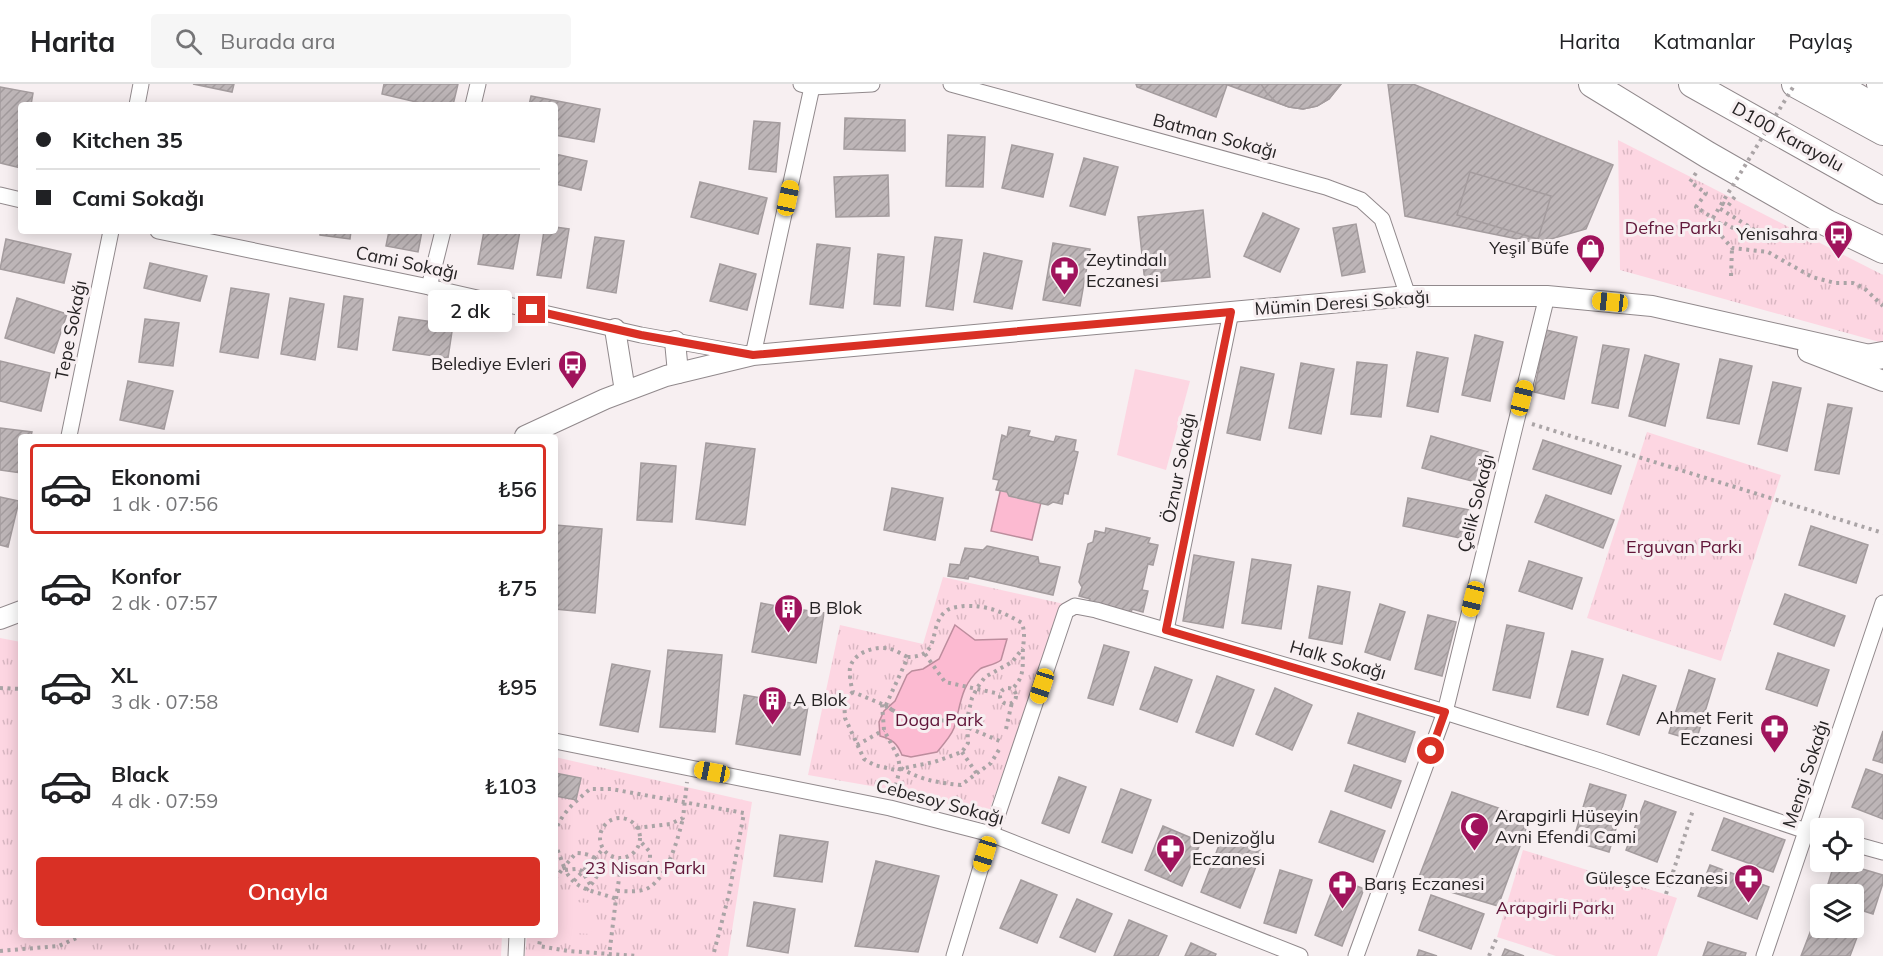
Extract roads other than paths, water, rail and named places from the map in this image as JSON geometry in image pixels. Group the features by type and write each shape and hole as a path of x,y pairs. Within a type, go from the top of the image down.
{"highway":[{"path":"1592,84 1827,223 1883,260"},
{"name":"D100 Karayolu","path":"1692,84 1883,191"},
{"path":"1795,84 1883,132"},
{"path":"1835,84 1883,112"},
{"path":"1827,223 1883,250"}],"street":[{"path":"138,102 141,84"},
{"path":"474,102 478,84"},
{"path":"753,355 807,85 870,84"},
{"name":"Batman Sokağı","path":"951,84 1326,187 1361,200 1382,219 1408,296"},
{"path":"0,195 18,199"},
{"name":"Tepe Sokağı","path":"69,434 110,234"},
{"name":"Cami Sokağı","path":"173,234 429,287 615,329 753,355"},
{"path":"429,287 442,234"},
{"name":"Mümin Deresi Sokağı","path":"529,434 625,391 678,373 753,355 1408,296 1547,296 1652,306 1879,356"},
{"name":"Çelik Sokağı","path":"1356,956 1445,712 1547,296"},
{"name":"Öznur Sokağı","path":"1166,630 1231,312"},
{"path":"1738,325 1883,381"},
{"path":"615,329 625,391"},
{"path":"675,341 678,373"},
{"name":"Mengi Sokağı","path":"1819,818 1883,603"},
{"name":"Halk Sokağı","path":"992,834 1066,611 1075,606 1166,630 1445,712 1810,833"},
{"path":"0,618 18,612"},
{"name":"Cebesoy Sokağı","path":"558,742 890,808 992,834 1299,956"},
{"path":"954,956 992,834"},
{"name":"Mengi Sokağı","path":"1764,956 1810,844"},
{"path":"1864,847 1883,852"},
{"path":"516,956 517,938"}],"place":[{"name":"Yenisahra","path":"1839,260"},
{"name":"Yeşil Büfe","path":"1590,274"},
{"name":"Zeytindalı Eczanesi","path":"1065,296"},
{"name":"Belediye Evleri","path":"572,390"},
{"name":"B Blok","path":"788,634"},
{"name":"A Blok","path":"772,726"},
{"name":"Ahmet Ferit Eczanesi","path":"1774,754"},
{"name":"Arapgirli Hüseyin Avni Efendi Cami","path":"1474,852"},
{"name":"Denizoğlu Eczanesi","path":"1171,874"},
{"name":"Güleşce Eczanesi","path":"1749,904"},
{"name":"Barış Eczanesi","path":"1343,910"}],"park label":[{"name":"Defne Parkı","path":"1673,228"},
{"name":"Erguvan Parkı","path":"1684,547"},
{"name":"Doga Park","path":"939,720"},
{"name":"23 Nisan Parkı","path":"645,868"},
{"name":"Arapgirli Parkı","path":"1555,908"}]}
